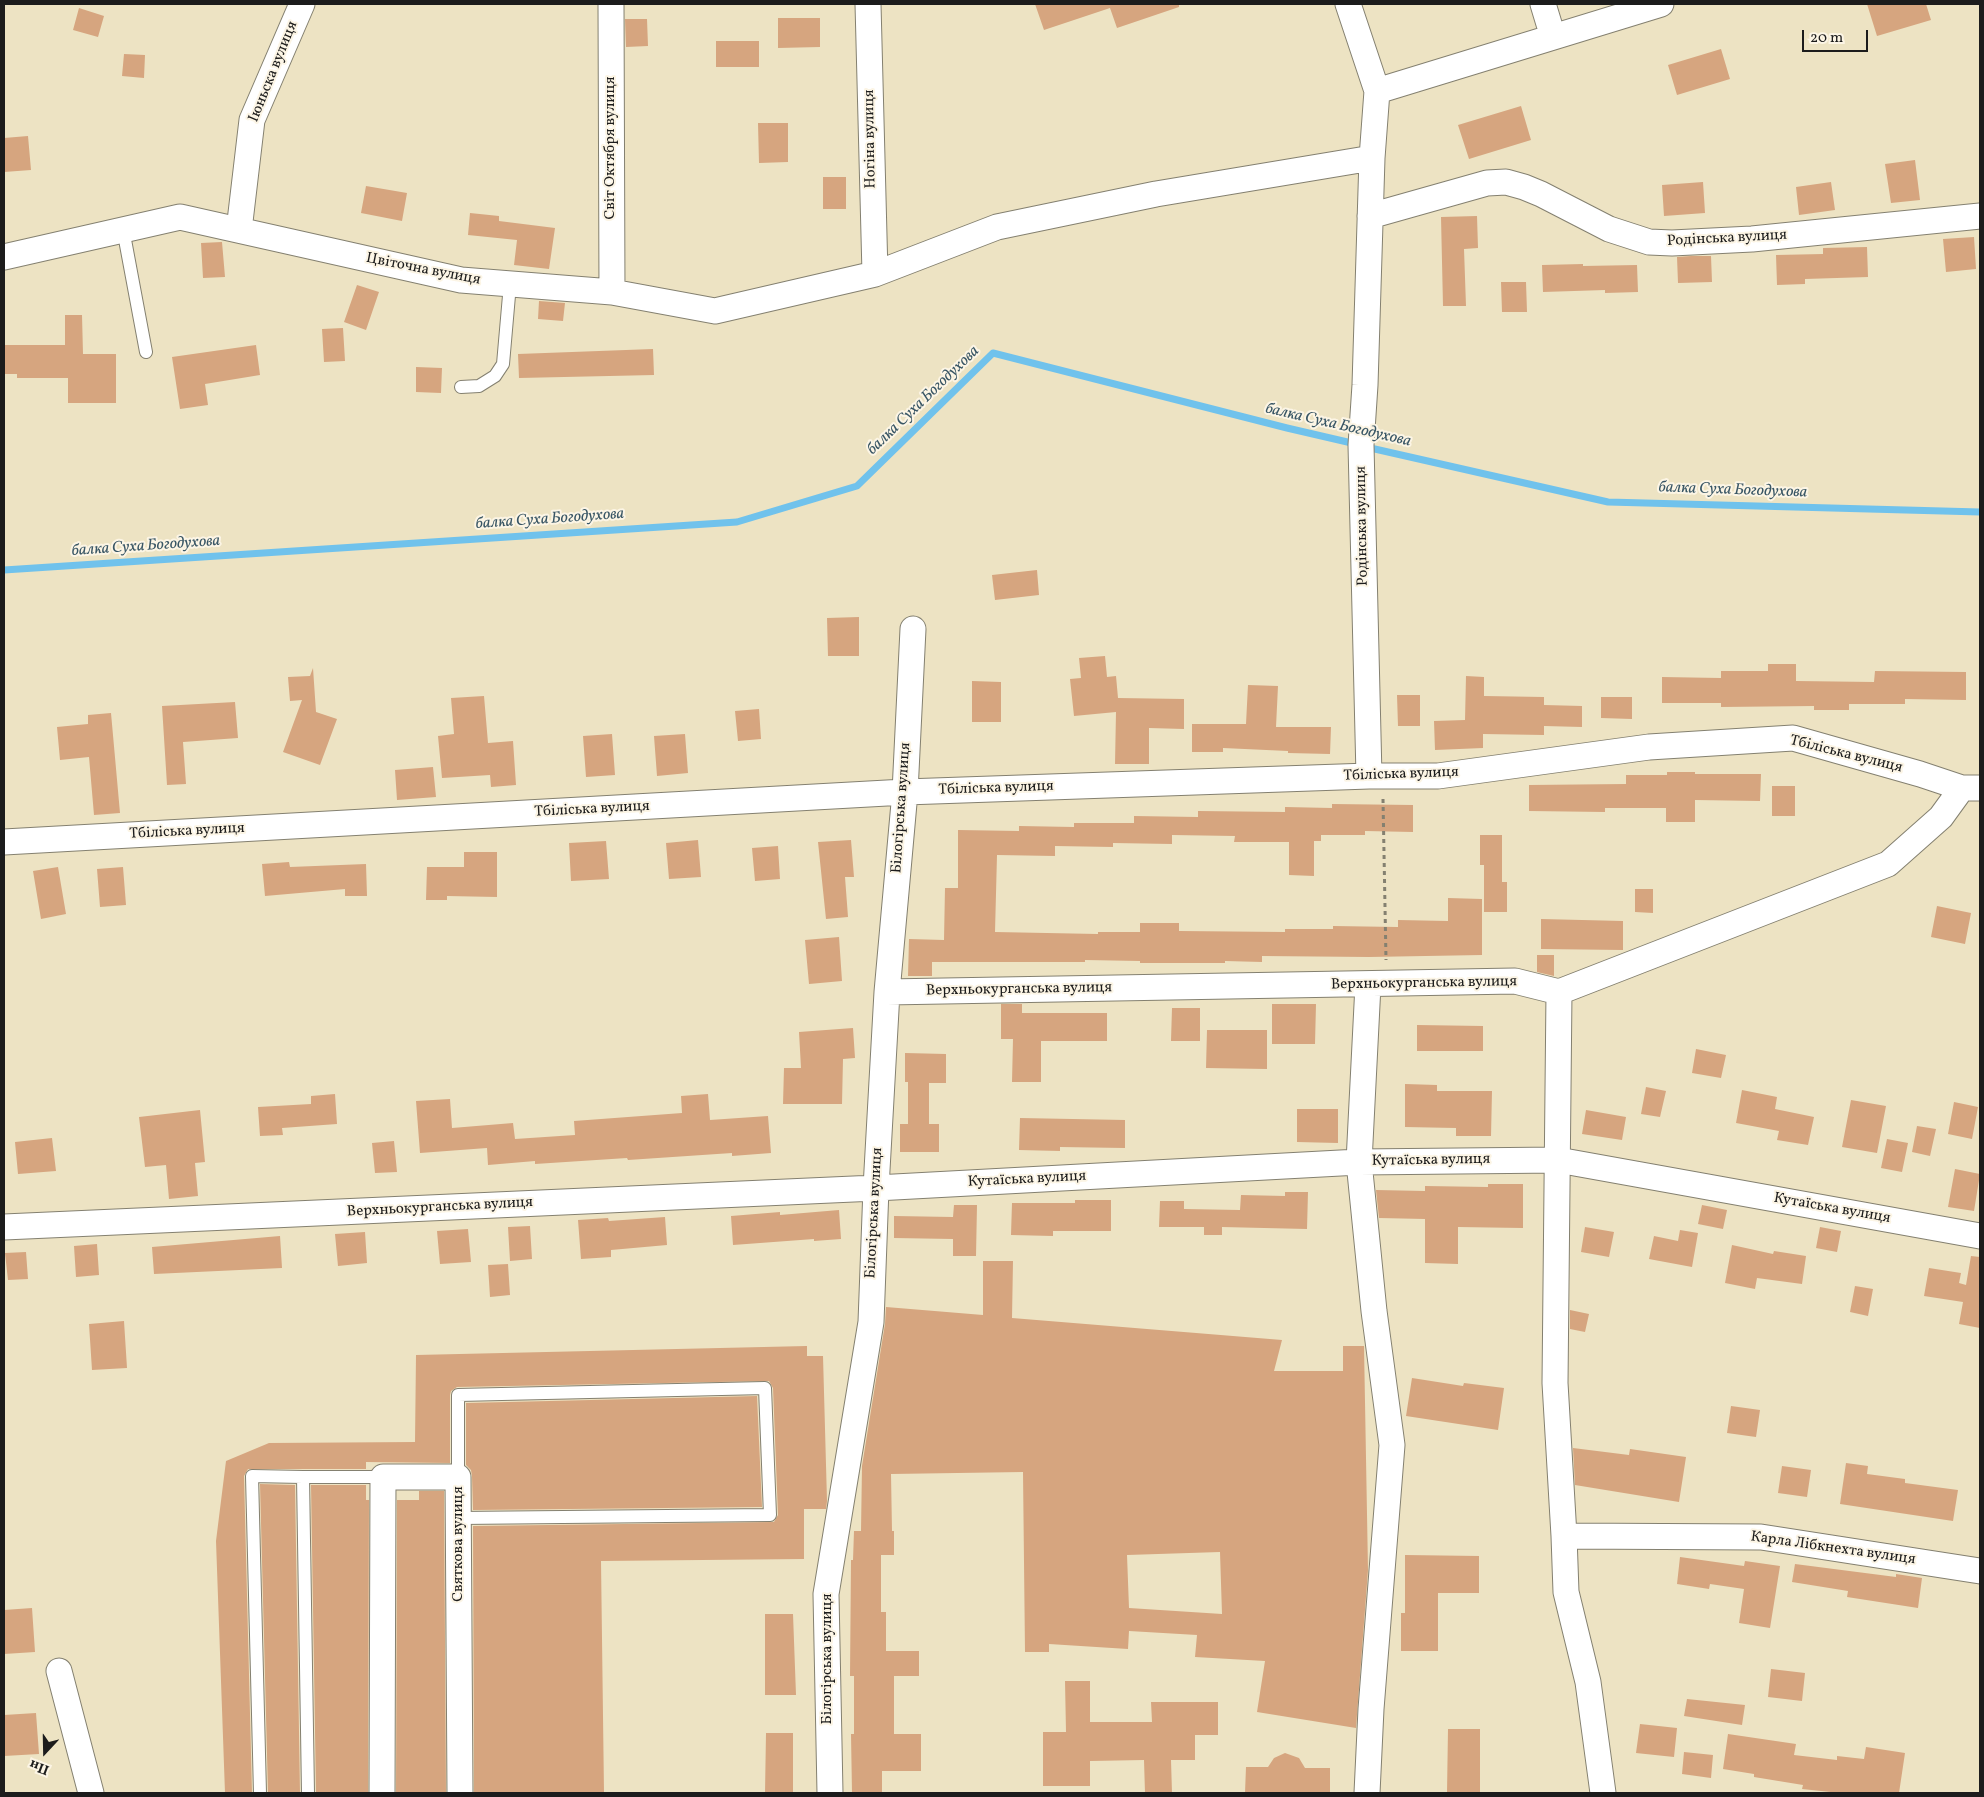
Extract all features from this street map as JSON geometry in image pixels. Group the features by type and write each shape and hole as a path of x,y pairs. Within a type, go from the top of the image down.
{"street":[{"name":"Iюньска вулиця","path":"239,230 252,120 302,4"},
{"name":"Світ Октября вулиця","path":"611,4 612,292"},
{"name":"Ногіна вулиця","path":"868,4 874,274"},
{"name":"Родінська вулиця","path":"1348,4 1376,91 1361,445 1376,777"},
{"path":"1543,4 1553,37"},
{"path":"1376,91 1661,4"},
{"name":"Цвiточна вулиця","path":"4,257 180,217 461,280 612,292 715,311 874,274 997,227 1156,194 1372,158"},
{"name":"Родінська вулиця","path":"1370,216 1487,183 1506,182 1541,194 1609,229 1649,242 1752,239 1980,216"},
{"name":"Білогірська вулиця","path":"830,1793 826,1594 871,1322 887,992 905,792 913,629"},
{"name":"Тбіліська вулиця","path":"4,842 905,792 1438,776 1649,747 1793,738 1971,788"},
{"path":"1603,1793 1588,1682 1566,1592 1554,1382 1559,992 1888,864 1941,818 1971,788"},
{"name":"Верхньокурганська вулиця","path":"887,992 1515,981 1559,992"},
{"path":"1367,1793 1371,1709 1392,1446 1374,1311 1359,1162 1377,984"},
{"name":"Кутаїська вулиця","path":"876,1188 1359,1162 1558,1160 1980,1236"},
{"name":"Верхньокурганська вулиця","path":"4,1227 876,1188"},
{"path":"382,1793 384,1477"},
{"name":"Святкова вулиця","path":"384,1477 458,1477 460,1793"},
{"name":"Карла Лібкнехта вулиця","path":"1564,1536 1761,1536 1980,1571"},
{"path":"59,1671 91,1793"}],"lane":[{"path":"123,229 146,352"},
{"path":"461,387 479,386 495,376 503,364 510,284"},
{"path":"458,1477 458,1395 765,1388 770,1515 459,1518"},
{"path":"260,1793 252,1476 384,1477"},
{"path":"303,1477 308,1793"}],"path":[{"path":"1376,777 1377,984"}],"building":[{"path":"1035,4 1179,4 1179,7 1117,28 1110,8 1044,30"},
{"path":"1867,4 1926,4 1931,20 1877,36"},
{"path":"79,8 104,16 98,37 73,30"},
{"path":"778,18 820,18 820,47 778,48"},
{"path":"625,19 647,19 648,46 626,47"},
{"path":"716,41 759,41 759,67 716,67"},
{"path":"1721,49 1730,79 1677,95 1668,65"},
{"path":"124,54 145,55 144,78 122,76"},
{"path":"1521,106 1531,140 1469,159 1458,125"},
{"path":"758,123 788,123 788,162 759,163"},
{"path":"28,136 31,170 4,172 4,138"},
{"path":"1915,160 1920,200 1891,203 1885,164"},
{"path":"823,177 846,177 846,209 823,209"},
{"path":"1703,182 1705,213 1664,216 1662,185"},
{"path":"1831,182 1835,210 1799,215 1796,187"},
{"path":"366,186 407,193 402,221 361,213"},
{"path":"470,213 499,216 499,221 555,228 549,269 514,265 517,240 468,235"},
{"path":"1477,216 1478,248 1464,249 1466,306 1443,306 1441,217"},
{"path":"1974,237 1976,269 1946,272 1943,239"},
{"path":"222,242 225,277 203,278 201,243"},
{"path":"1867,247 1868,277 1805,279 1805,284 1777,285 1776,255 1823,254 1823,248"},
{"path":"1711,256 1712,282 1678,283 1677,257"},
{"path":"1583,264 1583,266 1637,265 1638,292 1605,293 1605,290 1543,292 1542,265"},
{"path":"1501,282 1526,282 1527,312 1502,312"},
{"path":"357,285 379,292 366,330 344,322"},
{"path":"539,301 565,303 563,321 538,319"},
{"path":"65,315 82,315 83,354 116,354 116,403 68,403 68,378 17,378 17,374 4,374 4,345 65,345"},
{"path":"343,328 345,361 324,362 322,329"},
{"path":"256,345 260,375 205,384 208,405 180,409 172,357"},
{"path":"653,349 654,375 519,378 518,354"},
{"path":"416,367 442,368 441,393 416,392"},
{"path":"1037,570 1039,595 995,600 992,575"},
{"path":"859,617 859,656 828,656 827,618"},
{"path":"1105,656 1107,677 1116,676 1118,698 1184,699 1184,729 1149,728 1149,764 1115,764 1116,712 1074,716 1070,679 1081,678 1079,658"},
{"path":"1768,664 1796,664 1796,681 1874,682 1875,671 1966,672 1966,700 1905,699 1905,704 1849,704 1849,710 1814,710 1814,706 1721,707 1721,703 1662,703 1662,677 1721,678 1721,671 1768,671"},
{"path":"313,668 316,712 337,719 320,765 283,752 302,700 290,701 288,677 310,676"},
{"path":"1466,676 1484,677 1484,696 1544,697 1544,705 1582,706 1582,727 1544,726 1544,735 1483,734 1483,748 1435,750 1434,721 1465,720"},
{"path":"972,681 1001,682 1001,722 972,722"},
{"path":"1248,685 1278,686 1276,727 1331,727 1330,754 1223,748 1223,752 1192,752 1192,724 1246,724"},
{"path":"1397,695 1420,695 1420,726 1398,726"},
{"path":"484,696 488,743 513,741 516,785 491,787 490,775 442,778 438,736 454,734 451,698"},
{"path":"1601,697 1632,697 1632,719 1601,718"},
{"path":"235,702 238,738 183,742 186,784 167,785 162,706"},
{"path":"759,709 761,739 738,741 735,711"},
{"path":"111,713 120,813 94,815 89,757 60,760 57,727 88,724 88,715"},
{"path":"612,734 615,775 586,777 583,736"},
{"path":"685,734 688,773 657,776 654,736"},
{"path":"433,767 436,797 397,800 395,770"},
{"path":"1667,772 1761,774 1760,801 1695,800 1695,822 1666,822 1666,808 1605,808 1605,812 1529,811 1529,785 1626,784 1626,775 1667,775"},
{"path":"1772,786 1795,786 1795,816 1772,816"},
{"path":"1332,804 1413,805 1413,832 1365,831 1365,835 1321,835 1321,841 1314,841 1314,876 1289,875 1289,842 1234,842 1235,836 1172,835 1172,844 1113,843 1113,847 1055,846 1055,856 997,855 995,932 1098,934 1098,932 1140,932 1140,923 1179,923 1179,931 1285,932 1285,929 1333,929 1333,926 1398,927 1398,920 1448,921 1448,898 1482,899 1482,955 1262,956 1262,962 1225,961 1225,963 1140,963 1140,961 1085,960 1085,962 932,962 932,976 908,976 909,939 944,940 945,888 958,888 958,830 1019,831 1019,826 1074,827 1074,823 1134,823 1134,816 1198,817 1198,811 1285,812 1285,807 1332,808"},
{"path":"1480,835 1502,835 1502,882 1507,882 1507,912 1484,912 1484,865 1480,865"},
{"path":"698,840 701,877 669,879 666,843"},
{"path":"851,840 854,877 845,877 848,917 826,919 818,842"},
{"path":"606,841 609,879 571,881 569,843"},
{"path":"778,846 780,879 755,881 752,848"},
{"path":"464,852 497,852 497,897 447,896 447,900 426,900 427,867 464,867"},
{"path":"289,862 290,867 366,864 367,896 345,896 345,889 265,896 262,864"},
{"path":"58,867 66,914 41,919 33,871"},
{"path":"123,867 126,905 100,907 97,869"},
{"path":"1635,889 1653,889 1653,913 1635,912"},
{"path":"1937,906 1971,913 1965,944 1931,937"},
{"path":"1541,919 1623,921 1623,950 1541,949"},
{"path":"839,937 842,981 809,984 805,940"},
{"path":"1537,955 1554,955 1554,976 1537,972"},
{"path":"1001,1004 1022,1004 1022,1013 1107,1013 1107,1041 1041,1041 1041,1082 1012,1082 1013,1039 1001,1039"},
{"path":"1272,1004 1316,1004 1315,1044 1272,1044"},
{"path":"1172,1008 1200,1008 1200,1041 1171,1041"},
{"path":"1417,1025 1483,1026 1483,1051 1417,1051"},
{"path":"853,1028 855,1058 843,1059 842,1104 783,1104 784,1068 801,1068 799,1032"},
{"path":"1207,1030 1267,1030 1267,1069 1206,1068"},
{"path":"1696,1049 1726,1055 1721,1078 1692,1073"},
{"path":"905,1053 946,1054 946,1083 929,1083 929,1124 939,1124 939,1152 900,1152 900,1124 908,1124 908,1082 905,1082"},
{"path":"1405,1084 1437,1085 1437,1091 1492,1091 1491,1136 1456,1136 1456,1128 1405,1127"},
{"path":"1646,1087 1666,1091 1660,1117 1641,1114"},
{"path":"1742,1090 1777,1097 1775,1109 1814,1117 1808,1145 1777,1140 1779,1131 1736,1123"},
{"path":"335,1094 337,1124 282,1128 283,1135 260,1136 258,1107 311,1104 311,1096"},
{"path":"708,1094 710,1120 768,1116 771,1153 732,1156 732,1153 535,1164 535,1161 488,1165 487,1148 420,1153 416,1101 450,1099 452,1128 513,1123 515,1139 575,1135 574,1121 682,1113 681,1096"},
{"path":"1851,1100 1886,1106 1877,1153 1842,1147"},
{"path":"1954,1102 1978,1107 1972,1139 1948,1134"},
{"path":"1297,1109 1338,1109 1338,1143 1297,1142"},
{"path":"200,1110 205,1162 195,1163 198,1196 169,1199 166,1165 145,1167 139,1117"},
{"path":"1586,1110 1626,1117 1622,1140 1582,1134"},
{"path":"1020,1118 1125,1120 1125,1148 1060,1147 1060,1151 1019,1150"},
{"path":"1917,1126 1936,1129 1930,1156 1912,1152"},
{"path":"52,1138 56,1171 18,1174 15,1142"},
{"path":"1887,1139 1908,1143 1902,1172 1881,1168"},
{"path":"394,1141 397,1172 375,1173 372,1143"},
{"path":"1955,1169 1980,1174 1974,1211 1948,1207"},
{"path":"1488,1184 1523,1184 1523,1228 1458,1227 1458,1264 1425,1263 1425,1219 1379,1218 1376,1190 1425,1191 1425,1186 1488,1187"},
{"path":"1285,1192 1308,1192 1307,1229 1222,1227 1222,1235 1204,1235 1204,1227 1159,1227 1160,1201 1184,1201 1184,1209 1240,1210 1241,1195 1285,1196"},
{"path":"1075,1200 1111,1200 1111,1231 1053,1231 1053,1236 1011,1235 1012,1203 1075,1203"},
{"path":"954,1205 977,1205 976,1256 953,1256 953,1239 894,1238 894,1216 953,1217"},
{"path":"1702,1205 1727,1210 1723,1229 1698,1224"},
{"path":"839,1210 841,1239 733,1245 731,1216 780,1212 780,1215"},
{"path":"665,1217 667,1245 611,1250 611,1257 581,1259 578,1220 608,1218 609,1221"},
{"path":"530,1226 532,1259 510,1261 508,1227"},
{"path":"1585,1227 1614,1232 1609,1257 1581,1252"},
{"path":"1820,1227 1841,1231 1837,1252 1816,1248"},
{"path":"468,1229 471,1262 440,1264 437,1231"},
{"path":"1680,1230 1698,1233 1692,1267 1649,1259 1654,1236 1678,1241"},
{"path":"365,1232 367,1263 338,1266 335,1234"},
{"path":"280,1236 282,1268 154,1274 152,1247"},
{"path":"97,1244 99,1275 76,1277 74,1246"},
{"path":"1732,1245 1773,1254 1774,1251 1806,1256 1802,1284 1757,1278 1755,1289 1725,1283"},
{"path":"26,1252 28,1279 8,1280 5,1253"},
{"path":"1971,1256 1980,1257 1980,1328 1959,1324 1963,1302 1924,1296 1929,1268 1961,1273 1959,1283 1966,1285"},
{"path":"983,1261 1013,1261 1012,1318 1282,1340 1274,1371 1343,1371 1343,1346 1364,1346 1368,1570 1356,1728 1257,1712 1265,1661 1195,1657 1197,1635 1129,1631 1128,1649 1049,1644 1049,1652 1025,1652 1023,1472 891,1474 894,1555 881,1555 881,1612 886,1612 886,1651 919,1651 919,1676 894,1676 894,1734 921,1734 921,1771 882,1771 882,1793 852,1793 851,1734 854,1734 854,1676 850,1676 851,1560 853,1560 854,1531 861,1531 862,1466 885,1324 886,1307 983,1315","holes":["1220,1552 1222,1614 1129,1608 1127,1555"]},
{"path":"508,1264 510,1295 490,1297 488,1265"},
{"path":"1855,1286 1873,1289 1868,1316 1850,1312"},
{"path":"1570,1310 1589,1314 1585,1332 1570,1329"},
{"path":"124,1321 127,1368 92,1370 89,1324"},
{"path":"807,1346 807,1356 823,1356 827,1501 826,1509 804,1509 804,1559 601,1561 604,1793 474,1793 473,1526 774,1522 778,1515 773,1388 769,1381 457,1387 451,1391 450,1395 450,1463 366,1462 366,1469 248,1469 244,1476 252,1793 225,1793 216,1541 226,1461 269,1443 415,1442 416,1355"},
{"path":"1412,1378 1463,1386 1464,1383 1504,1388 1498,1430 1406,1416"},
{"path":"757,1396 762,1507 473,1510 472,1476 471,1470 466,1465 466,1403"},
{"path":"1731,1406 1760,1410 1756,1437 1727,1433"},
{"path":"1573,1448 1629,1455 1630,1449 1686,1457 1679,1502 1575,1485"},
{"path":"1846,1463 1868,1466 1867,1474 1905,1479 1905,1483 1958,1490 1953,1521 1840,1504"},
{"path":"1782,1466 1811,1470 1807,1497 1778,1493"},
{"path":"260,1484 295,1485 300,1793 268,1793"},
{"path":"311,1485 366,1485 366,1500 369,1500 368,1793 316,1793"},
{"path":"419,1491 444,1491 446,1793 396,1793 397,1500 419,1500"},
{"path":"1405,1555 1479,1556 1479,1593 1438,1593 1438,1651 1401,1651 1401,1613 1405,1613"},
{"path":"1680,1557 1744,1566 1745,1561 1780,1566 1770,1628 1739,1623 1744,1589 1710,1584 1709,1589 1677,1584"},
{"path":"1795,1564 1896,1577 1896,1574 1922,1578 1918,1608 1847,1597 1848,1591 1792,1582"},
{"path":"32,1608 35,1652 4,1654 4,1610"},
{"path":"765,1614 793,1614 796,1695 765,1695"},
{"path":"1771,1669 1805,1673 1802,1701 1768,1697"},
{"path":"1065,1681 1090,1681 1090,1722 1152,1722 1151,1702 1218,1702 1218,1735 1195,1735 1195,1760 1171,1760 1172,1793 1145,1793 1144,1760 1090,1761 1090,1786 1043,1786 1043,1732 1066,1732"},
{"path":"1687,1699 1745,1705 1742,1725 1684,1716"},
{"path":"36,1713 39,1754 4,1756 4,1715"},
{"path":"1640,1724 1677,1728 1674,1757 1636,1753"},
{"path":"1448,1729 1480,1729 1480,1793 1447,1793"},
{"path":"766,1733 793,1733 793,1793 765,1793"},
{"path":"1728,1734 1796,1744 1794,1755 1837,1760 1837,1756 1864,1759 1866,1747 1905,1753 1899,1793 1840,1793 1802,1789 1803,1785 1754,1777 1754,1774 1723,1769"},
{"path":"1684,1752 1713,1755 1711,1778 1682,1774"},
{"path":"1285,1753 1299,1758 1305,1768 1330,1768 1330,1793 1245,1793 1246,1767 1268,1767 1274,1758"}],"waterway":[{"name":"балка Суха Богодухова","path":"4,570 737,522 857,486 993,353 1356,444"},
{"name":"балка Суха Богодухова","path":"1366,447 1608,502 1980,512"}]}
